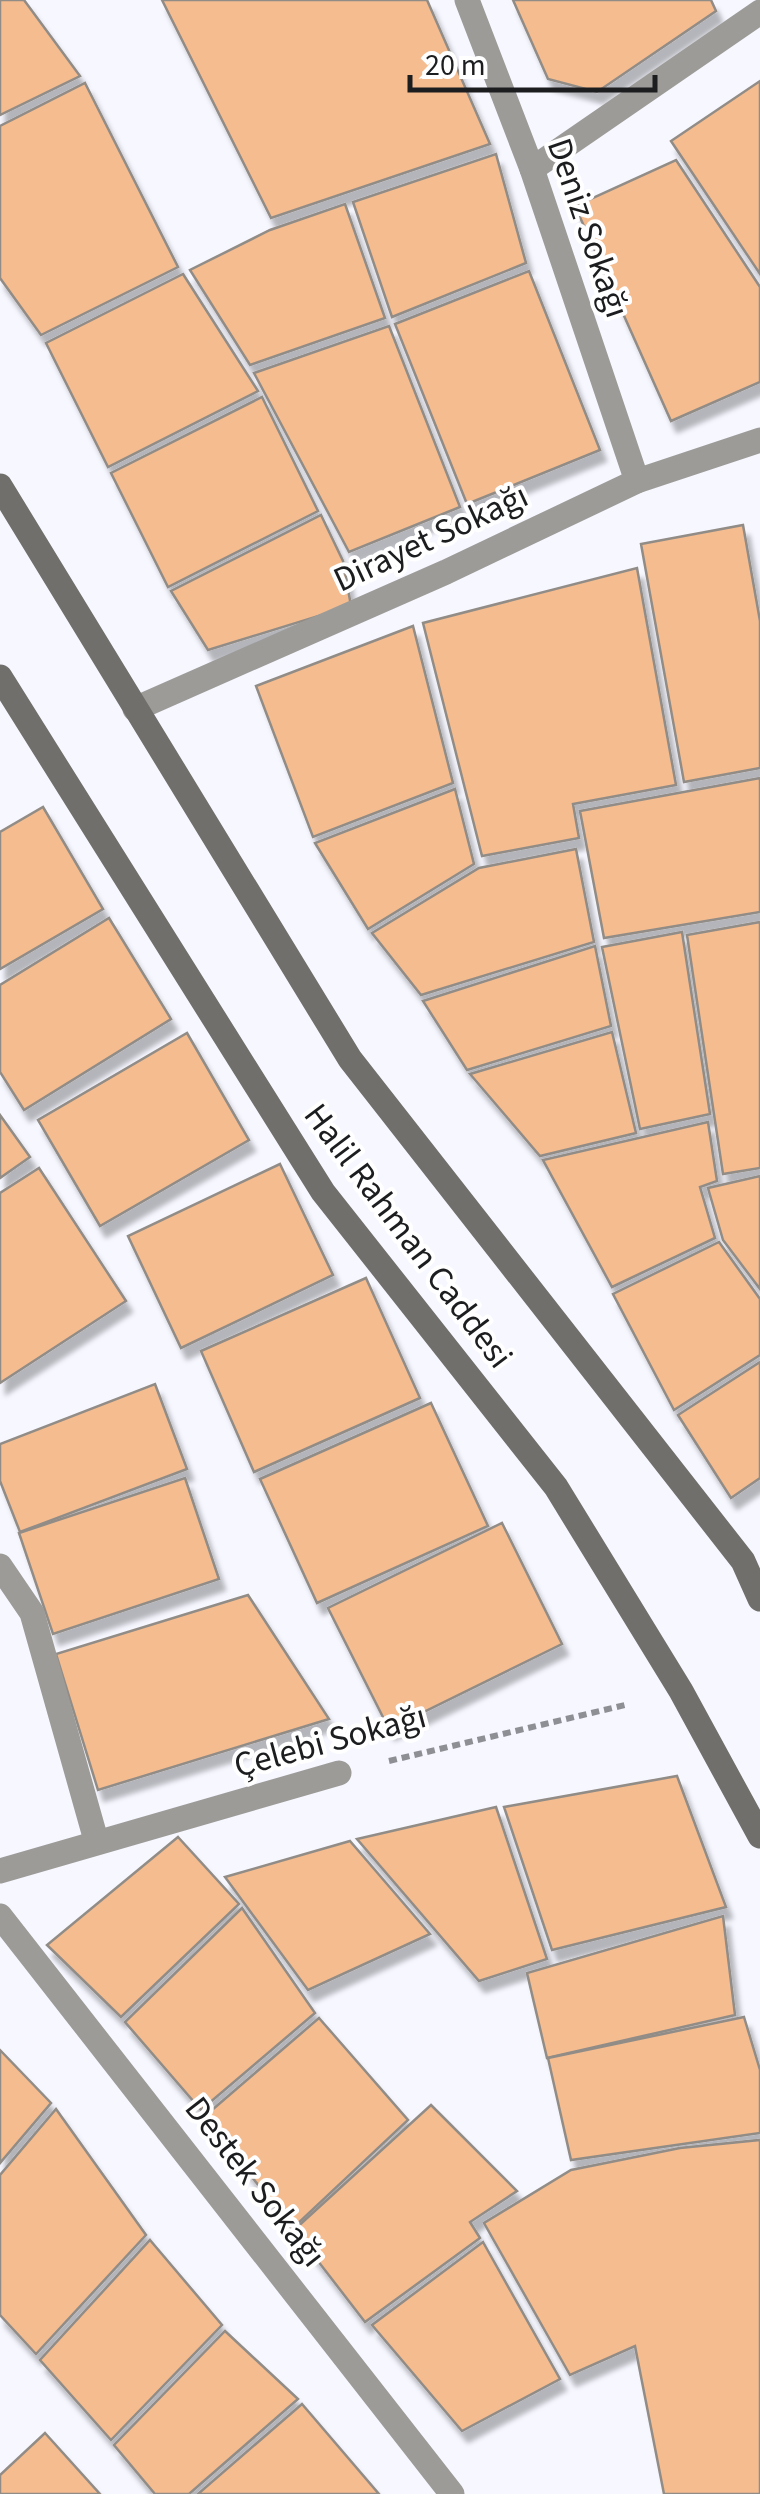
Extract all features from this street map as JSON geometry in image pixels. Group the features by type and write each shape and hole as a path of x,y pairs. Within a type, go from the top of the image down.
{"street":[{"name":"Deniz Sokağı","path":"467,0 532,169 637,482"},
{"path":"532,169 760,12"},
{"name":"Dirayet Sokağı","path":"135,709 446,572 637,482 760,440"},
{"name":"Halil Rahman Caddesi","path":"0,486 350,1059 743,1561 760,1599"},
{"name":"Halil Rahman Caddesi","path":"0,677 322,1192 556,1487 681,1691 760,1836"},
{"path":"0,1566 32,1612 96,1840"},
{"name":"Çelebi Sokağı","path":"0,1871 96,1840 339,1773"},
{"name":"Destek Sokağı","path":"0,1916 452,2494"}],"path":[{"name":"Çelebi Sokağı","path":"339,1773 681,1691"}],"building":[{"path":"0,0 24,0 80,76 0,115"},
{"path":"162,0 427,0 490,144 271,218"},
{"path":"513,0 711,0 716,11 597,92 548,79"},
{"path":"760,81 760,274 671,141"},
{"path":"85,83 178,267 41,335 0,278 0,126"},
{"path":"496,154 526,263 392,317 353,202"},
{"path":"676,160 760,287 760,382 671,421 575,206"},
{"path":"345,204 385,318 250,365 190,270 270,230"},
{"path":"529,271 600,450 467,504 395,324"},
{"path":"183,274 258,391 108,467 46,343"},
{"path":"389,326 460,507 349,552 254,373"},
{"path":"262,397 318,511 168,587 111,473"},
{"path":"321,515 343,561 351,606 208,650 171,591"},
{"path":"743,525 760,621 760,768 684,782 641,544"},
{"path":"637,568 676,785 573,804 579,838 482,856 423,623"},
{"path":"413,626 453,783 313,837 256,686"},
{"path":"760,778 760,912 604,938 580,811"},
{"path":"455,789 474,864 368,929 315,843"},
{"path":"43,807 103,909 0,969 0,832"},
{"path":"576,849 594,942 421,995 372,933 479,868"},
{"path":"109,918 171,1019 24,1110 0,1072 0,985"},
{"path":"760,922 760,1168 723,1174 687,935"},
{"path":"682,932 710,1114 640,1129 602,947"},
{"path":"595,946 611,1026 467,1070 423,1001"},
{"path":"612,1032 636,1133 540,1156 470,1074"},
{"path":"187,1033 249,1140 100,1226 38,1120"},
{"path":"0,1115 30,1157 0,1178"},
{"path":"708,1122 717,1181 700,1187 715,1238 612,1287 543,1160"},
{"path":"280,1164 333,1275 181,1348 128,1236"},
{"path":"39,1168 126,1301 0,1383 0,1193"},
{"path":"760,1176 760,1289 723,1240 708,1188"},
{"path":"719,1242 760,1299 760,1355 674,1410 613,1294"},
{"path":"366,1278 420,1398 254,1472 201,1351"},
{"path":"760,1362 760,1478 731,1498 678,1415"},
{"path":"155,1384 187,1469 20,1532 0,1481 0,1444"},
{"path":"431,1403 488,1526 317,1603 260,1479"},
{"path":"185,1478 219,1579 53,1634 19,1533"},
{"path":"502,1523 562,1644 389,1729 328,1608"},
{"path":"248,1595 329,1719 98,1790 56,1654"},
{"path":"677,1776 726,1907 552,1950 504,1807"},
{"path":"496,1807 547,1959 479,1981 357,1839"},
{"path":"178,1837 239,1904 121,2017 47,1945"},
{"path":"350,1841 430,1934 308,1990 225,1877"},
{"path":"242,1908 315,2013 201,2110 125,2022"},
{"path":"723,1916 735,2015 547,2058 527,1973"},
{"path":"744,2017 760,2070 760,2133 571,2160 548,2058"},
{"path":"319,2018 408,2120 292,2229 205,2116"},
{"path":"0,2050 51,2103 0,2163"},
{"path":"431,2105 517,2191 470,2222 480,2238 365,2322 294,2230"},
{"path":"56,2109 146,2235 36,2354 0,2315 0,2175"},
{"path":"760,2140 760,2494 664,2494 635,2346 570,2375 484,2223 571,2170 680,2148"},
{"path":"150,2240 222,2325 111,2440 40,2360"},
{"path":"483,2242 560,2379 462,2431 372,2325"},
{"path":"225,2331 298,2399 189,2494 155,2494 114,2445"},
{"path":"302,2404 379,2494 198,2494"},
{"path":"45,2433 100,2494 0,2494 0,2475"}]}
